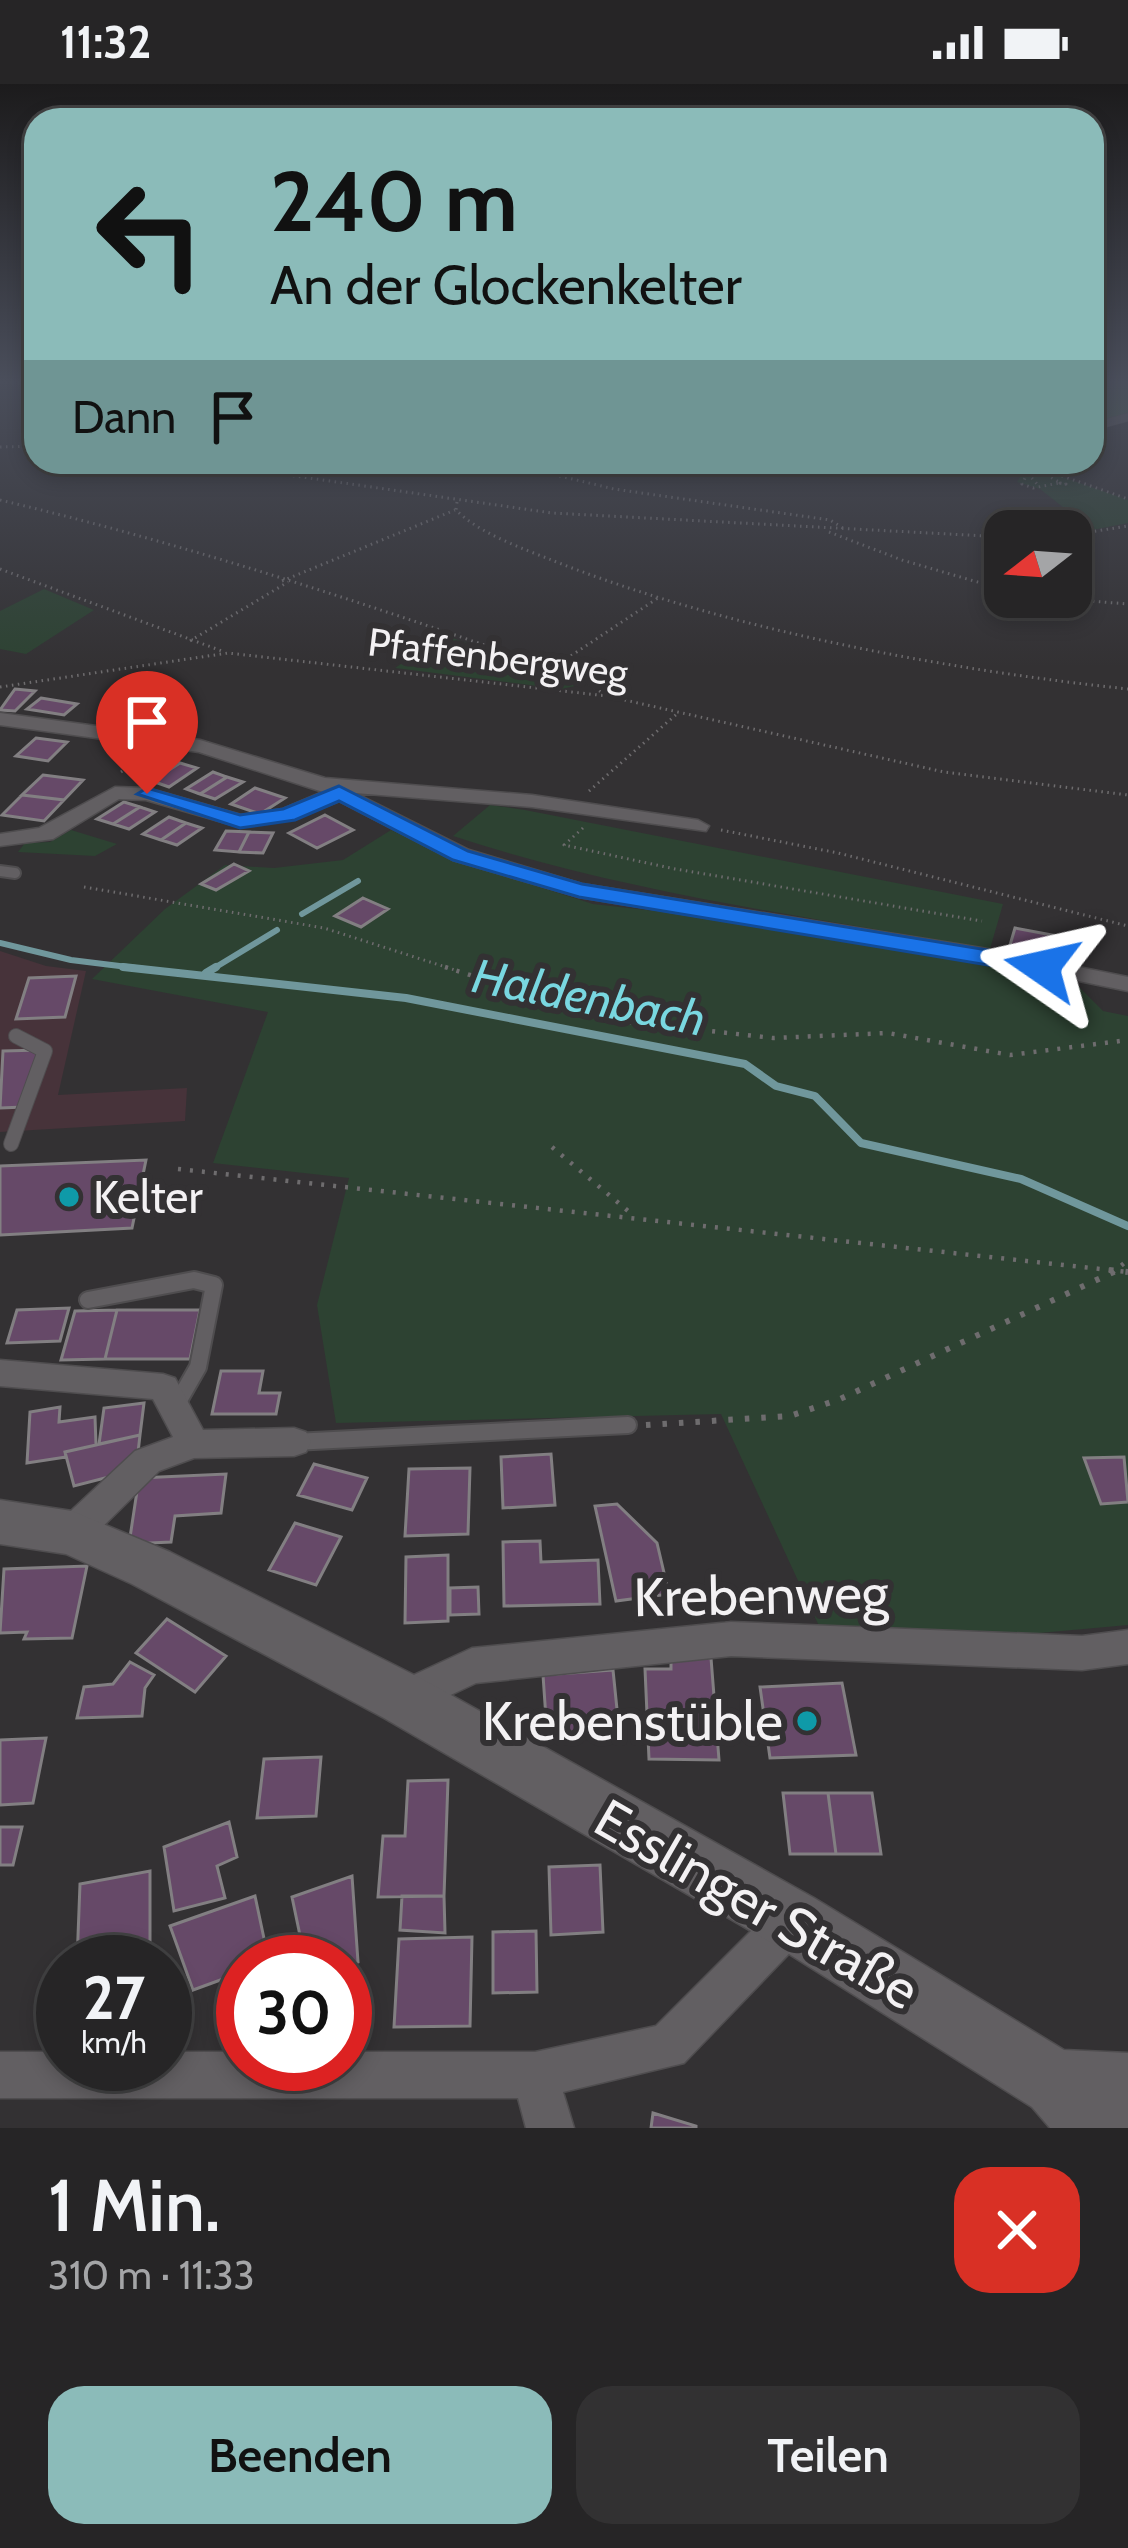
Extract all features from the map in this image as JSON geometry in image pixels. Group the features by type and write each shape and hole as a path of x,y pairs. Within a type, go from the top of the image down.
{"main road":[{"name":"Esslinger Straße","path":"0,1522 72,1533 151,1568 404,1699 792,1920 1076,2105 1128,2087"}],"street":[{"path":"0,719 200,746 330,788 460,855 579,890 1000,958 1128,984"},
{"path":"0,840 45,834 115,793 147,794 240,821 287,815 330,788 352,783 571,806 698,826"},
{"path":"0,1373 163,1387 193,1444"},
{"path":"72,1533 147,1461 193,1444 294,1442"},
{"name":"Krebenweg","path":"404,1699 472,1666 731,1640 1082,1652 1128,1647"},
{"path":"0,2074 535,2074 668,2047 792,1920"},
{"path":"535,2074 550,2128"}],"lane":[{"path":"0,871 15,873"},
{"path":"11,1144 46,1051 16,1036"},
{"path":"88,1300 194,1280 214,1286 198,1367 174,1409"},
{"path":"294,1442 628,1425"}],"path":[{"path":"285,475 578,515 984,536"},
{"path":"547,475 688,502 830,520 846,530"},
{"path":"1023,475 1022,484 1039,485"},
{"path":"1027,475 1039,485"},
{"path":"1039,485 1036,477 1058,484 1045,475"},
{"path":"1062,475 1128,499"},
{"path":"0,500 128,530 551,669 601,692"},
{"path":"456,510 457,502"},
{"path":"189,641 285,582 456,510"},
{"path":"456,510 529,549 661,596 906,655 1128,689"},
{"path":"1092,532 1128,526"},
{"path":"828,530 880,553 984,584"},
{"path":"0,569 228,653"},
{"path":"551,669 661,596"},
{"path":"1092,601 1128,604"},
{"name":"Pfaffenbergweg","path":"0,687 228,653 554,691 601,692 968,776 1128,795"},
{"path":"571,806 679,712"},
{"path":"603,811 564,845 675,869 982,921"},
{"path":"698,826 838,853 1128,926"},
{"path":"84,886 324,928 611,1019 773,1038 888,1033 1010,1055 1128,1040"},
{"path":"552,1147 634,1216"},
{"path":"178,1169 1128,1272"},
{"path":"628,1425 751,1422 790,1416 840,1399 1118,1270 1128,1260"}],"shaded area":[{"path":"0,951 46,966 86,971 58,1095 187,1088 185,1121 0,1132"}],"green space":[{"path":"1017,475 1058,475 1128,500 1128,523 1092,530 1092,510 1067,510 1040,489 1017,482"},
{"path":"44,589 94,610 26,654 0,649 0,611"},
{"path":"444,635 573,681 575,686 561,689 395,668"},
{"path":"490,805 1003,904 990,949 719,902 585,873 453,836"},
{"path":"71,830 117,844 95,856 18,852 25,843 50,842"},
{"path":"391,830 467,864 593,904 735,920 1068,976 1103,1011 1128,1016 1128,1625 1028,1634 819,1626 721,1414 336,1423 317,1305 349,1178 213,1163 268,1012 92,979 165,909 225,865 274,868 343,860"}],"building":[{"path":"15,689 35,691 15,711 0,710"},
{"path":"41,698 77,704 64,715 27,709"},
{"path":"36,738 67,742 48,761 16,756"},
{"path":"164,758 180,763 152,781 135,776"},
{"path":"180,763 197,768 169,787 152,781"},
{"path":"213,772 227,777 200,794 186,789"},
{"path":"43,775 83,780 64,800 22,795"},
{"path":"227,777 243,782 215,799 200,794"},
{"path":"255,788 285,798 260,814 231,804"},
{"path":"22,795 64,800 44,821 2,815"},
{"path":"124,802 140,807 113,824 97,819"},
{"path":"140,807 155,812 129,829 113,824"},
{"path":"325,815 353,830 317,848 289,833"},
{"path":"169,817 186,823 161,840 143,834"},
{"path":"186,823 202,828 177,845 161,840"},
{"path":"226,831 249,832 239,852 215,850"},
{"path":"249,832 273,833 263,853 239,852"},
{"path":"234,864 249,871 216,890 201,884"},
{"path":"363,898 388,909 361,927 335,916"},
{"path":"1015,928 1057,936 1053,953 1010,945"},
{"path":"76,976 65,1017 16,1019 29,978"},
{"path":"41,1050 24,1107 0,1108 3,1051"},
{"name":"Kelter","path":"146,1160 132,1228 0,1235 0,1166"},
{"path":"69,1308 60,1341 7,1343 17,1310"},
{"path":"117,1310 105,1359 61,1360 75,1311"},
{"path":"117,1310 200,1310 190,1359 105,1359"},
{"path":"221,1371 263,1371 259,1393 280,1393 276,1414 212,1414"},
{"path":"144,1403 140,1435 99,1444 104,1408"},
{"path":"60,1407 59,1422 95,1417 96,1445 65,1452 66,1457 27,1463 30,1412"},
{"path":"140,1435 136,1470 74,1486 65,1452"},
{"path":"551,1454 555,1505 503,1508 501,1457"},
{"path":"1124,1457 1128,1502 1101,1504 1084,1458"},
{"path":"314,1464 367,1478 352,1510 298,1495"},
{"path":"470,1468 468,1534 405,1536 409,1469"},
{"path":"226,1474 221,1513 175,1516 171,1542 129,1544 139,1478"},
{"path":"617,1504 657,1543 669,1594 616,1601 595,1506"},
{"path":"295,1523 341,1537 316,1585 269,1570"},
{"path":"540,1541 541,1562 598,1560 600,1604 504,1606 503,1542"},
{"path":"448,1555 448,1621 405,1623 406,1557"},
{"path":"87,1566 72,1638 24,1639 27,1632 0,1633 4,1569"},
{"path":"478,1587 479,1614 450,1615 450,1588"},
{"path":"167,1619 226,1656 195,1692 136,1653"},
{"path":"671,1658 711,1658 719,1760 649,1759 645,1669 671,1669"},
{"path":"130,1662 154,1675 145,1688 142,1716 77,1718 84,1687 113,1684"},
{"path":"613,1670 619,1729 547,1733 543,1675"},
{"name":"Krebenstüble","path":"842,1683 856,1755 770,1758 760,1687"},
{"path":"46,1738 33,1803 0,1805 0,1740"},
{"path":"321,1757 316,1816 257,1818 264,1759"},
{"path":"448,1780 444,1896 378,1897 383,1836 405,1836 408,1781"},
{"path":"783,1793 828,1793 836,1854 790,1854"},
{"path":"828,1793 872,1793 881,1854 836,1854"},
{"path":"229,1822 237,1857 217,1866 225,1898 174,1911 164,1847"},
{"path":"0,1827 22,1827 13,1865 0,1865"},
{"path":"600,1865 603,1932 551,1935 549,1867"},
{"path":"150,1871 150,1935 78,1935 80,1884"},
{"path":"352,1876 356,1935 300,1935 292,1897"},
{"path":"255,1896 263,1935 216,1935 216,1982 193,1990 192,1935 173,1935 170,1926"},
{"path":"402,1896 444,1896 445,1933 400,1930"},
{"path":"536,1931 537,1992 493,1993 493,1932"},
{"path":"472,1937 470,2026 394,2027 399,1939"},
{"path":"653,2113 696,2126 696,2128 651,2128"}],"waterway":[{"path":"302,914 358,881"},
{"path":"211,970 277,930"},
{"name":"Haldenbach","path":"0,943 71,960 152,970"},
{"name":"Haldenbach","path":"123,967 406,998 745,1064 776,1086 815,1096 861,1143 1021,1179 1128,1226"},
{"path":"211,970 216,967"},
{"name":"Haldenbach","path":"206,973 211,970"}],"place":[{"name":"Kelter","path":"69,1197"},
{"name":"Krebenstüble","path":"807,1721"}],"route":[{"path":"147,794 240,821 287,815 339,793 460,855 579,890 1042,967"}]}
